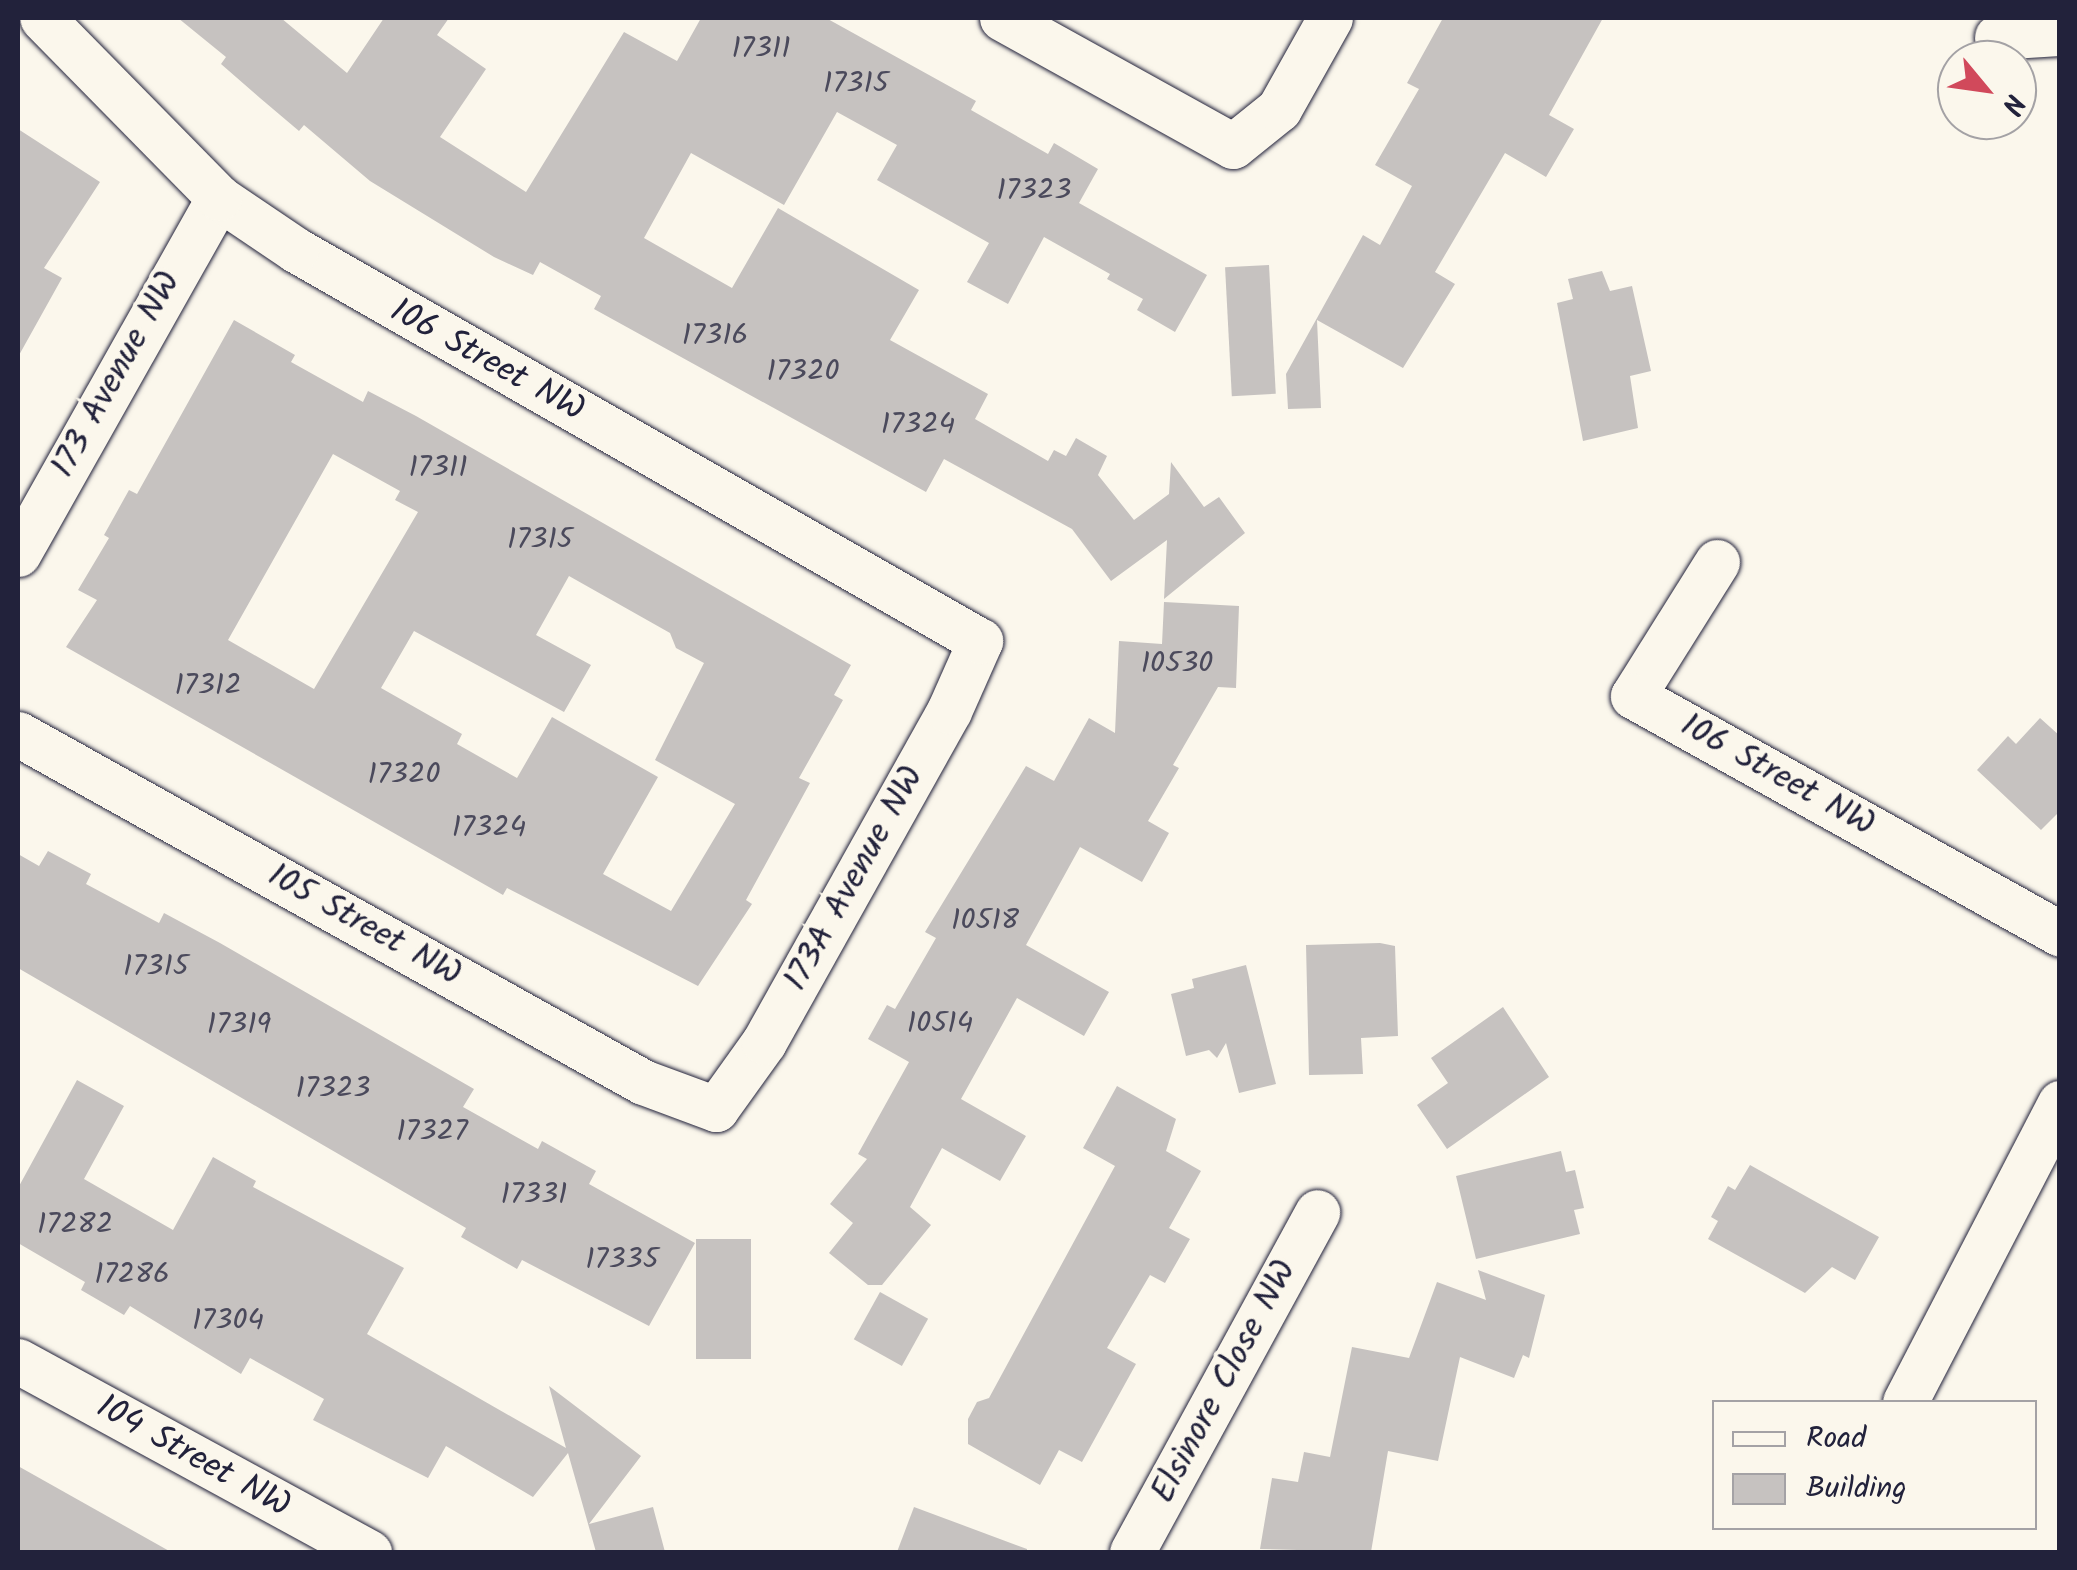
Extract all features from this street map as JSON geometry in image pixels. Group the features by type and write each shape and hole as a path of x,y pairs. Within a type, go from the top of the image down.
{"street":[{"name":"106 Street NW","path":"42,18 219,198 386,304 980,641"},
{"path":"1002,18 1233,146 1279,109 1330,18"},
{"path":"1998,37 2060,33"},
{"name":"173 Avenue NW","path":"18,554 219,198"},
{"name":"106 Street NW","path":"1717,562 1632,696 2060,934"},
{"name":"173A Avenue NW","path":"716,1109 764,1042 949,711 980,641"},
{"name":"105 Street NW","path":"18,734 643,1082 716,1109"},
{"path":"1906,1400 2060,1103"},
{"name":"Elsinore Close NW","path":"1132,1552 1317,1212"},
{"name":"104 Street NW","path":"18,1361 369,1552"}],"building":[{"path":"178,18 281,18 347,73 384,18 449,18 437,35 486,69 440,137 526,192 624,32 677,61 701,18 826,18 976,101 971,110 1048,154 1054,143 1098,169 1079,203 1207,275 1175,332 1137,310 1143,299 1107,279 1110,274 1044,237 1008,304 967,282 989,243 877,180 897,145 837,112 784,205 691,153 644,238 732,288 778,208 919,290 890,340 988,394 975,419 1048,461 1054,450 1066,456 1076,438 1107,456 1098,475 1134,520 1169,494 1171,462 1204,507 1219,497 1245,533 1164,599 1167,540 1111,581 1072,529 944,459 926,492 594,309 601,296 540,262 533,275 494,257 370,181 304,125 299,131 260,98 221,64 226,57"},
{"path":"1443,18 1603,18 1549,115 1574,129 1546,177 1505,153 1435,272 1455,284 1403,368 1317,320 1321,408 1288,409 1286,374 1363,235 1380,245 1412,186 1375,165 1419,89 1407,83"},
{"path":"18,129 100,182 44,268 62,278 18,357"},
{"path":"1269,265 1276,394 1232,396 1225,267"},
{"path":"1602,271 1610,291 1632,286 1651,371 1630,376 1638,428 1583,441 1557,303 1573,299 1568,279"},
{"path":"234,320 295,355 291,362 363,402 368,391 416,416 851,665 834,695 843,700 799,778 810,783 746,900 752,904 698,986 507,888 503,895 66,647 97,600 78,590 109,538 104,535 129,490 137,494","holes":["333,454 400,491 395,500 418,512 314,689 228,640","569,576 670,633 676,648 704,663 655,760 735,804 671,911 603,874 658,777 552,717 517,778 457,744 462,734 381,688 414,631 564,712 591,665 536,635"]},
{"path":"1164,602 1239,606 1236,688 1218,687 1173,765 1179,768 1148,821 1169,833 1142,882 1080,847 1026,945 1109,992 1084,1036 1017,998 961,1099 1026,1136 1000,1181 942,1148 910,1207 931,1225 882,1285 868,1285 829,1253 853,1223 830,1204 867,1159 858,1154 909,1062 868,1039 887,1005 895,1009 936,938 925,932 1026,766 1054,781 1089,718 1115,733 1119,641 1162,644"},
{"path":"2040,718 2060,736 2060,811 2041,830 1977,770 2008,736 2016,744"},
{"path":"48,851 91,874 86,884 159,923 164,913 474,1089 463,1107 538,1149 542,1141 596,1171 589,1184 695,1243 649,1326 522,1260 517,1269 461,1237 466,1228 18,968 18,854 39,866"},
{"path":"1306,945 1395,946 1398,1036 1361,1038 1363,1074 1309,1075"},
{"path":"1246,965 1276,1084 1239,1093 1226,1043 1217,1058 1209,1050 1186,1056 1171,994 1194,988 1192,979"},
{"path":"1503,1007 1549,1077 1447,1149 1417,1105 1448,1083 1431,1058"},
{"path":"77,1080 124,1106 84,1179 173,1230 213,1157 256,1181 253,1187 404,1268 367,1334 566,1448 549,1386 641,1456 589,1524 653,1507 665,1552 596,1552 568,1453 533,1497 446,1446 428,1478 313,1420 324,1399 250,1358 241,1374 130,1306 124,1315 81,1290 85,1282 18,1243 18,1188"},
{"path":"1117,1086 1176,1119 1166,1151 1201,1171 1169,1228 1190,1239 1165,1283 1150,1275 1107,1348 1136,1364 1082,1462 1059,1450 1040,1485 968,1444 968,1419 977,1402 989,1398 1115,1166 1083,1148"},
{"path":"1561,1151 1566,1172 1575,1170 1584,1208 1574,1210 1580,1234 1476,1259 1456,1176"},
{"path":"1750,1165 1879,1237 1855,1280 1832,1267 1805,1293 1708,1239 1718,1221 1711,1217 1728,1186 1735,1190"},
{"path":"696,1239 751,1239 751,1359 696,1359"},
{"path":"1478,1270 1545,1295 1529,1358 1523,1355 1514,1378 1460,1357 1438,1461 1388,1451 1371,1552 1260,1549 1272,1478 1298,1482 1304,1452 1330,1457 1352,1347 1409,1358 1437,1282 1486,1300"},
{"path":"880,1292 928,1319 902,1366 854,1339"},
{"path":"18,1466 171,1552 18,1552"},
{"path":"914,1507 1027,1549 1027,1552 897,1552"}]}
